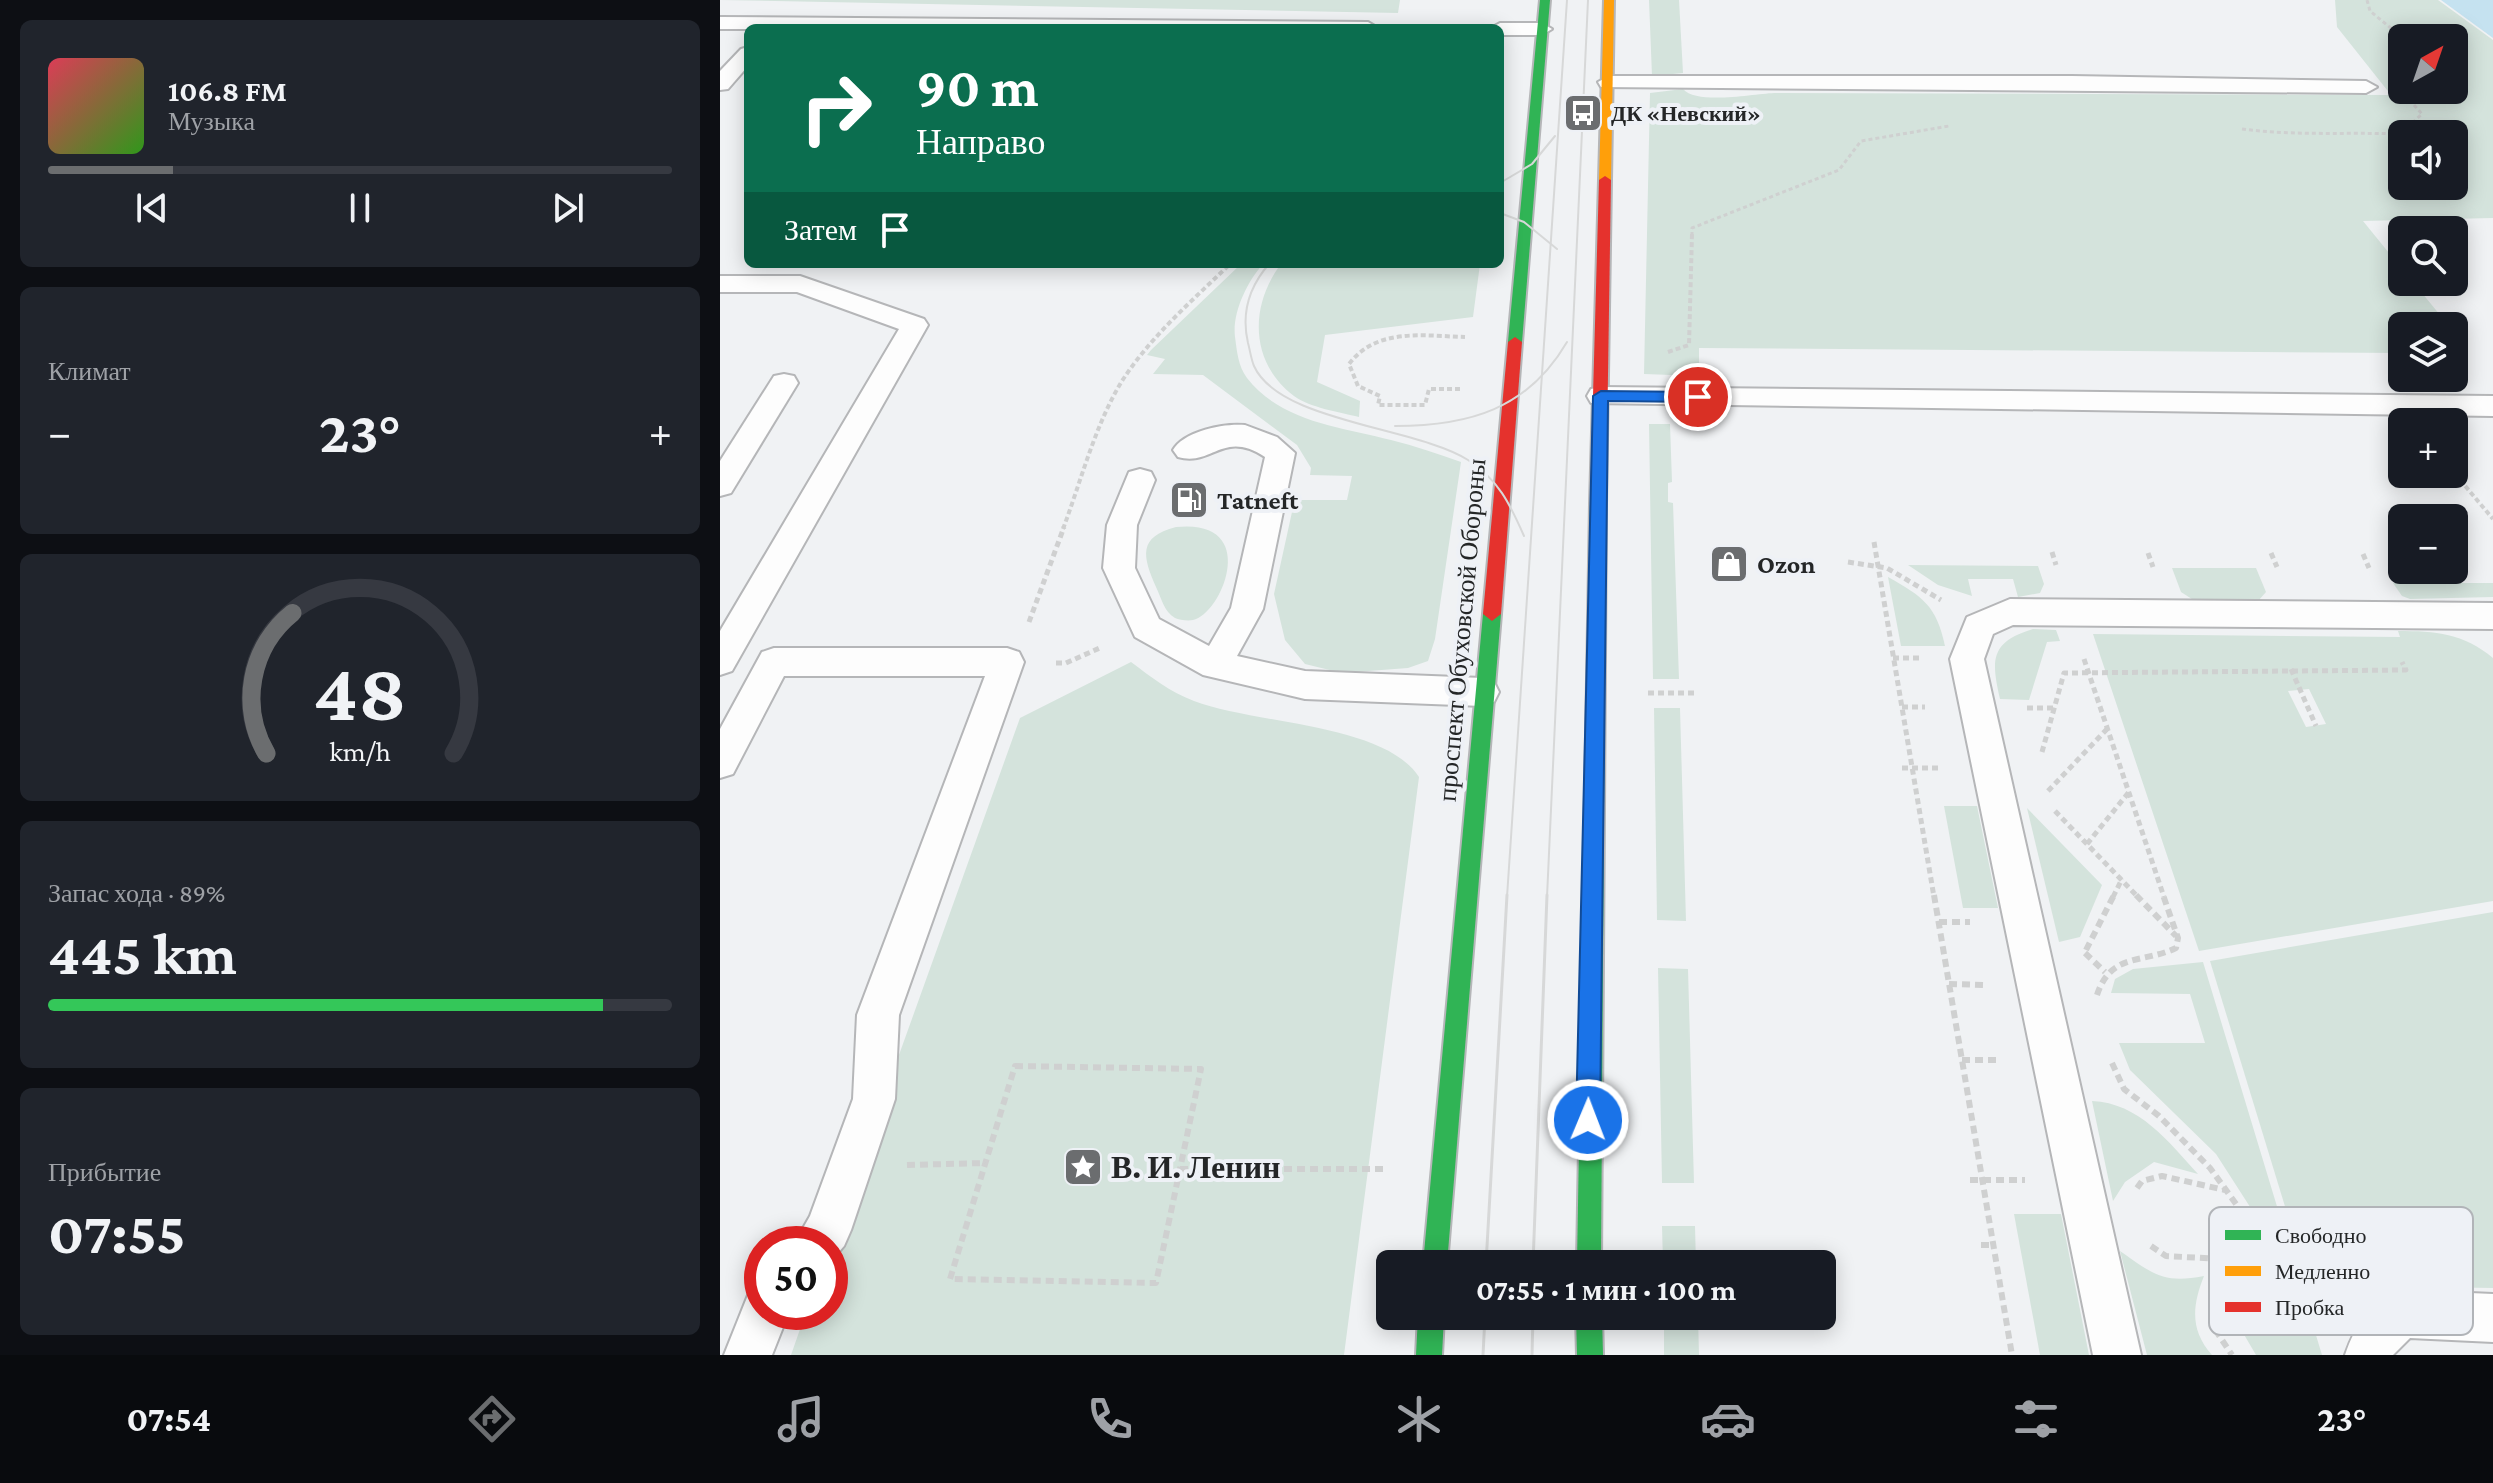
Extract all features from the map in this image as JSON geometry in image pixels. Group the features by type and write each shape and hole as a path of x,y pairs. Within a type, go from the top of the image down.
{"main road":[{"name":"проспект Обуховской Обороны","path":"1436,1250 1482,692 1545,0"},
{"path":"1589,1250 1587,1151 1609,0"},
{"path":"1429,1355 1430,1330"},
{"path":"1589,1330 1590,1355"}],"lane":[{"path":"720,23 837,24"},
{"path":"1504,29 1542,29"},
{"path":"720,84 744,57"},
{"path":"1609,82 2041,82 2366,87"},
{"path":"720,284 800,284 915,325 720,661"},
{"path":"720,485 784,383"},
{"path":"1601,396 2493,406"},
{"path":"1188,450 1225,434 1258,437 1280,453 1247,609 1215,665"},
{"path":"1140,480 1122,525 1119,568 1147,628 1215,665 1305,685 1482,692"},
{"path":"2117,1355 1967,659 1979,626 2010,612 2493,616"},
{"path":"720,763 774,662 1007,662 878,1015 874,1099 829,1226"},
{"path":"2473,1317 2493,1318"},
{"path":"748,1355 758,1330"},
{"path":"2369,1355 2377,1335"}],"path":[{"path":"2367,0 2370,11 2388,26"},
{"path":"1689,345 1692,228 1788,187"},
{"path":"1473,389 1429,389 1425,405 1378,405 1380,396 1363,391 1351,380 1349,364 1354,354 1372,341 1386,337 1479,337"},
{"path":"2467,488 2493,519"},
{"path":"1874,542 2012,1355"},
{"path":"1848,562 1877,562 1897,569 1979,626"},
{"path":"2069,612 2178,938 2176,948 2164,955 2123,961 2105,972 2097,993 2099,1005"},
{"path":"1007,662 1066,663 1147,628"},
{"path":"2287,659 2316,726"},
{"path":"2038,766 2064,673 2406,670 2400,659"},
{"path":"1642,693 1695,693"},
{"path":"2038,789 2042,798 2108,728"},
{"path":"2087,844 2130,792"},
{"path":"2051,807 2178,938"},
{"path":"1910,816 1920,816"},
{"path":"2085,952 2122,879"},
{"path":"2030,954 2085,952 2105,972"},
{"path":"2109,1055 2124,1089 2159,1116 2210,1168 2238,1207"},
{"path":"1015,1066 1201,1069 1180,1169 1156,1283 950,1279 1015,1066"},
{"path":"1180,1169 1386,1169"},
{"path":"2131,1197 2142,1181 2162,1176 2226,1190"},
{"path":"2146,1242 2166,1256 2209,1258"},
{"path":"1981,1245 1994,1245"},
{"path":"2219,1335 2232,1355"}],"shaded area":[{"path":"720,0 1400,0 1398,13"},
{"path":"1649,0 1679,0 1683,73 1652,76"},
{"path":"2335,0 2438,0 2493,40 2493,218 2388,216 2388,220 2363,221 2388,252 2388,296 2424,296 2438,312 2388,312 2388,353 1699,348 1699,376 1644,374 1650,93 1683,89 1690,94 1712,98 1774,93 2388,95 2388,104 2468,104 2468,24 2388,24 2388,91 2337,27"},
{"path":"1237,268 1260,268 1242,298 1235,337 1242,368 1261,393 1294,414 1313,421 1400,442 1461,462 1435,639 1428,661 1408,668 1342,673 1305,664 1285,640 1274,594 1292,512 1296,500 1347,500 1352,476 1310,475 1311,468 1297,445 1203,375 1153,374 1165,359 1147,355"},
{"path":"1278,268 1479,268 1473,317 1325,335 1317,382 1360,401 1359,417 1309,404 1279,383 1262,351 1259,333 1263,298"},
{"path":"1649,424 1670,424 1672,482 1668,483 1668,502 1673,503 1679,679 1653,679"},
{"path":"1176,527 1202,528 1219,537 1227,551 1228,568 1223,585 1204,614 1193,620 1177,619 1168,612 1146,557 1149,542 1155,536"},
{"path":"1908,565 2038,566 2044,584 2040,593 2018,597 2013,579 1968,579 1972,596 1938,585"},
{"path":"2172,568 2256,568 2266,592 2258,601 2195,601 2181,592"},
{"path":"1888,577 1910,590 1932,611 1945,646 1901,646"},
{"path":"2493,583 2493,597 2410,599 2402,596 2394,584"},
{"path":"2033,629 2056,630 2060,641 2047,642 2029,700 2000,699 1995,673 1997,654 2008,640"},
{"path":"2398,631 2448,635 2471,643 2493,658 2493,901 2199,951 2093,634 2400,637","holes":["2309,689 2326,724 2306,727 2288,691"]},
{"path":"1131,662 1169,689 1194,701 1219,709 1316,727 1377,746 1402,759 1419,777 1344,1355 791,1355 800,1330 848,1330 848,1226 838,1226 1020,718"},
{"path":"1654,708 1680,708 1686,921 1657,920"},
{"path":"1944,806 1977,806 1998,908 1963,908"},
{"path":"2027,808 2102,885 2080,937 2059,942"},
{"path":"2493,912 2493,1288 2473,1288 2473,1207 2285,1207 2210,961"},
{"path":"2203,962 2277,1207 2250,1207 2216,1154 2130,1070 2119,1043 2205,1043 2190,994 2111,993 2115,979 2133,969"},
{"path":"1658,968 1688,969 1694,1183 1662,1183"},
{"path":"2092,1101 2109,1103 2138,1116 2164,1137 2198,1174 2154,1162 2125,1182 2113,1201"},
{"path":"2014,1214 2061,1214 2089,1355 2040,1355"},
{"path":"1662,1226 1695,1226 1696,1250 1663,1250"},
{"path":"2120,1251 2141,1266 2168,1278 2204,1276 2195,1317 2200,1336 2212,1355 2147,1355"},
{"path":"1664,1330 1698,1330 1699,1355 1664,1355"},
{"path":"2244,1335 2316,1335 2322,1355 2256,1355"}],"water":[{"path":"2441,0 2493,0 2493,38"}],"tram line":[{"path":"1551,244 1567,0"},
{"path":"1547,897 1588,0"},
{"path":"1504,181 1532,164 1555,136"},
{"path":"1504,214 1524,222 1551,244"},
{"path":"1542,375 1551,244"},
{"path":"1551,244 1557,249"},
{"path":"1266,268 1248,301 1246,332 1254,366 1268,385 1291,400 1319,412 1416,439 1468,460 1487,475 1502,493 1524,536"},
{"path":"1542,375 1567,342"},
{"path":"1395,426 1472,417 1515,398 1542,375"},
{"path":"1507,897 1542,375"},
{"path":"1487,1250 1507,895"},
{"path":"1534,1250 1547,895"},
{"path":"1483,1355 1484,1330"},
{"path":"1532,1355 1533,1330"}],"traffic: fast":[{"path":"1515,342 1545,0"},
{"path":"1589,1250 1598,504"},
{"path":"1436,1250 1492,614"},
{"path":"1429,1355 1430,1330"},
{"path":"1589,1330 1590,1355"}],"traffic: slow":[{"path":"1605,180 1609,0"}],"traffic: jam":[{"path":"1598,504 1605,180"},
{"path":"1492,614 1515,342"}],"place":[{"name":"ДК «Невский»","path":"1583,113"},
{"name":"Tatneft","path":"1189,500"},
{"name":"Ozon","path":"1729,564"},
{"name":"В. И. Ленин","path":"1083,1167"}],"route":[{"path":"1588,1120 1601,396 1698,397"}]}
